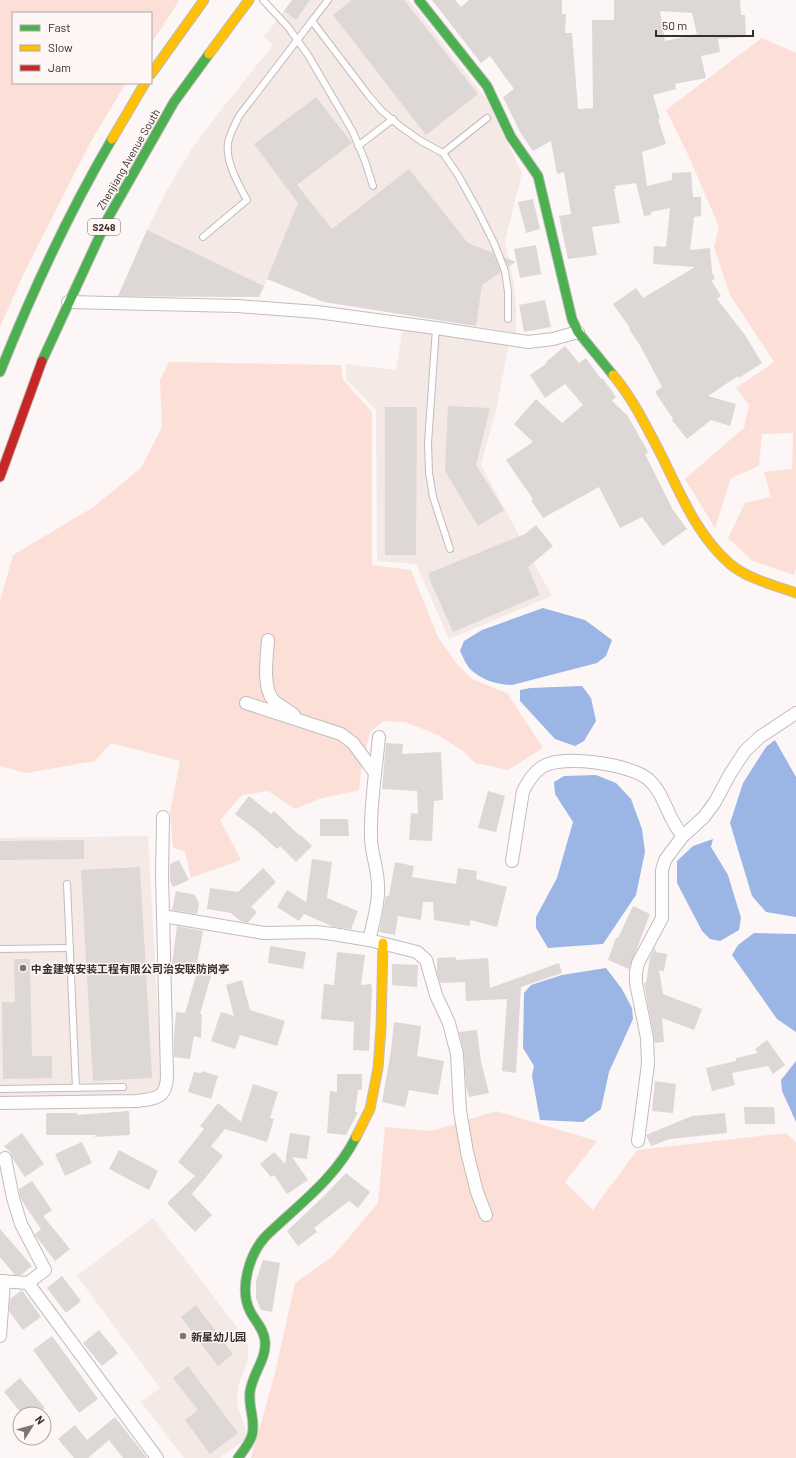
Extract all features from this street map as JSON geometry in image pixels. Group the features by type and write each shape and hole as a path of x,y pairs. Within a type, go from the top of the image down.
{"street":[{"path":"152,73 204,0"},
{"name":"Zhenjiang Avenue South","path":"0,477 44,355 112,211 174,102 249,0"},
{"path":"419,0 487,86 511,137 538,176 572,319 578,332 615,377 631,401 655,443 689,512 717,552 730,564 745,574 796,593"},
{"name":"Zhenjiang Avenue South","path":"0,372 37,280 106,148 144,84"},
{"path":"68,302 237,306 317,312 528,342 553,339 578,332"},
{"path":"268,640 266,683 268,691 274,700 306,723"},
{"path":"246,703 341,734 353,743 376,773"},
{"path":"638,1141 648,1064 647,1038 636,983 636,972 638,964 662,918 662,870 668,856 683,836 704,817 715,802 730,774 745,751 760,737 796,713"},
{"path":"369,940 375,912 378,887 371,839 371,816 379,737"},
{"path":"512,861 525,787 531,777 542,767 558,762 590,762 618,766 647,778 655,786 663,798 672,822 683,836"},
{"path":"0,1103 135,1102 155,1098 166,1089 167,1075 162,876 163,817"},
{"path":"163,916 264,933 316,932 369,940 417,952 426,960 436,995 449,1023 457,1054 460,1111 467,1152 477,1192 486,1216"},
{"path":"238,1458 246,1447 253,1430 249,1402 250,1390 266,1350 265,1338 260,1326 246,1303 245,1291 248,1275 261,1241 286,1216 314,1193 333,1173 352,1147 369,1110 378,1067 381,1029 382,943"},
{"path":"0,1336 2,1281 28,1283 45,1270 21,1224 13,1198 5,1158"},
{"path":"28,1283 158,1458"}],"lane":[{"path":"263,0 288,27 308,55 358,146 373,186"},
{"path":"203,236 247,200 231,166 228,140 240,116 328,0"},
{"path":"312,21 369,96 392,119 421,142 443,153 468,193 494,243 505,271 508,292 508,319"},
{"path":"443,153 487,118"},
{"path":"358,146 392,119"},
{"path":"436,328 428,443 429,473 433,497 450,549"},
{"path":"67,884 76,1088"},
{"path":"0,949 70,948"},
{"path":"0,1090 123,1088"}],"shaded area":[{"path":"0,0 178,0 179,1 152,42 152,12 12,12 12,84 125,84 90,143 24,273 0,327"},
{"path":"292,0 409,0 487,100 522,173 505,241 514,284 516,333 324,302 267,279 259,297 118,297 147,230 167,190 191,150 273,45 264,37"},
{"path":"762,38 796,53 796,568 794,575 753,561 728,538 745,503 771,497 764,472 792,469 793,433 762,434 759,466 731,478 715,528 685,479 744,428 749,405 736,388 774,362 730,295 714,247 719,227 690,159 666,110"},
{"path":"403,326 509,343 497,406 481,465 552,596 449,639 416,564 377,561 376,410 347,380 345,364 396,370"},
{"path":"169,362 341,365 343,380 372,412 372,565 411,570 438,637 456,663 472,679 507,693 543,748 508,770 475,763 463,751 438,735 405,722 384,721 370,732 361,771 359,790 319,799 295,809 268,791 242,795 220,820 241,860 191,878 185,852 173,847 170,812 180,761 111,743 95,761 26,773 0,766 0,601 13,555 92,508 141,468 162,427 160,380"},
{"path":"148,836 162,1085 156,1092 146,1095 0,1097 0,838"},
{"path":"496,1111 597,1141 565,1182 593,1210 637,1150 786,1133 796,1142 796,1458 251,1458 275,1373 295,1283 332,1257 378,1203 385,1127 432,1131"},
{"name":"新星幼儿园","path":"153,1218 247,1342 248,1360 239,1384 237,1404 248,1437 220,1458 184,1458 141,1402 160,1388 77,1276"}],"water":[{"path":"543,608 585,620 612,640 606,656 597,663 512,685 490,681 475,674 469,668 460,651 464,641 482,630"},
{"path":"582,686 591,698 596,721 584,741 575,746 555,739 520,701 520,690 530,688"},
{"path":"775,740 796,777 796,917 766,912 752,896 730,823 743,783 766,747"},
{"path":"596,775 616,783 631,799 642,829 645,852 636,895 603,944 548,948 536,928 536,917 557,878 573,822 555,794 554,782 564,776"},
{"path":"713,839 711,847 728,875 741,918 739,930 720,941 710,939 702,931 677,883 677,861 693,846"},
{"path":"754,933 796,934 796,1032 777,1019 732,955 738,945"},
{"path":"606,968 622,989 632,1008 633,1019 609,1072 601,1109 583,1122 540,1120 532,1076 534,1066 523,1048 524,993 531,985 562,975"},
{"path":"796,1061 796,1122 782,1091 781,1080"}],"building":[{"path":"292,0 310,0 296,20 284,11"},
{"path":"352,0 404,0 478,94 426,135 333,15"},
{"path":"432,0 455,0 461,7 469,0 562,0 562,14 566,14 565,33 572,33 578,109 593,108 592,20 614,20 614,0 740,0 741,15 745,15 746,37 718,39 720,52 701,56 706,78 675,84 676,89 653,95 660,119 658,119 666,144 642,152 647,186 672,180 672,173 691,172 693,197 701,197 701,216 694,217 690,250 710,248 712,272 715,279 711,280 721,296 717,299 745,335 762,363 739,378 738,376 708,396 736,404 730,426 711,420 687,439 672,420 673,419 655,392 662,387 641,347 629,329 630,328 613,304 636,288 643,298 695,267 653,264 654,246 666,247 670,208 651,212 651,215 644,216 636,183 615,186 616,189 614,189 620,223 592,227 597,255 568,259 559,216 571,214 564,172 557,174 551,141 533,151 520,132 503,97 514,89 490,56 481,63","holes":["660,11 692,13 697,34 665,41"]},
{"path":"316,97 352,143 297,185 332,229 409,169 468,243 493,253 501,272 482,285 476,326 324,302 267,279 298,203 254,144"},
{"path":"533,199 540,229 526,233 518,202"},
{"path":"147,230 264,286 259,297 118,296"},
{"path":"536,245 541,274 520,278 514,249"},
{"path":"504,257 516,262 508,267"},
{"path":"545,300 551,327 524,332 519,305"},
{"path":"565,346 579,363 586,358 616,397 612,401 627,415 646,448 648,453 645,454 673,510 687,529 663,546 642,517 620,528 599,487 543,518 531,500 533,499 506,460 533,442 514,424 536,399 562,423 583,405 565,384 545,398 530,375 547,363 546,362"},
{"path":"448,406 490,408 476,465 504,510 478,526 445,471"},
{"path":"385,407 417,407 416,555 385,555"},
{"path":"536,525 553,546 528,567 540,595 453,632 429,578 429,573 525,534"},
{"path":"386,743 403,744 402,754 441,752 443,800 434,801 432,841 409,840 411,813 418,814 417,791 382,789"},
{"path":"488,791 505,796 496,832 478,828"},
{"path":"249,796 271,814 274,811 312,846 296,862 280,846 277,849 235,814"},
{"path":"320,819 348,819 349,836 320,836"},
{"path":"84,840 84,859 0,860 0,841"},
{"path":"312,859 332,862 327,898 358,911 351,929 334,927 304,914 299,921 277,907 287,890 306,902"},
{"path":"179,860 189,880 173,887 170,881 170,864"},
{"path":"395,862 414,866 412,877 456,884 458,868 477,871 476,879 507,887 497,927 470,920 470,926 434,920 433,902 423,902 421,920 398,916 395,935 379,932 386,896 389,896"},
{"path":"140,867 152,1078 93,1081 81,870"},
{"path":"263,868 276,882 251,907 257,912 248,923 240,921 231,913 207,909 210,888 238,892"},
{"path":"176,891 195,895 199,904 197,914 172,910"},
{"path":"633,906 650,914 629,969 608,960 616,938 618,938"},
{"path":"177,926 203,931 196,969 172,964"},
{"path":"270,946 306,952 303,969 268,963"},
{"path":"655,947 656,952 667,954 664,971 659,970 663,994 702,1009 694,1030 662,1018 664,1042 655,1043 644,983 646,983 650,957"},
{"path":"337,952 365,955 361,985 371,984 372,989 369,1051 353,1050 354,1022 321,1019 324,984 334,985"},
{"path":"456,957 456,960 488,958 490,988 559,963 562,973 521,987 516,1073 502,1071 507,999 466,1001 465,982 440,983 437,973 437,958"},
{"path":"14,959 30,959 32,1056 52,1056 52,1078 3,1079 2,1002 15,1002"},
{"path":"392,964 418,965 417,987 392,985"},
{"path":"199,965 213,969 200,1014 202,1014 201,1038 194,1036 190,1059 174,1057 176,1012 185,1013"},
{"path":"242,980 250,1010 285,1021 277,1046 240,1035 235,1049 211,1041 221,1012 234,1016 226,985"},
{"path":"394,1022 421,1026 417,1056 444,1061 438,1095 409,1090 405,1107 382,1102 391,1051"},
{"path":"477,1030 481,1062 489,1093 469,1097 466,1086 464,1053 459,1032"},
{"path":"767,1040 785,1065 773,1074 768,1066 732,1073 735,1085 712,1091 706,1068 736,1061 736,1058 758,1053 755,1049"},
{"path":"202,1071 218,1076 211,1099 188,1092 194,1072 201,1073"},
{"path":"337,1074 362,1074 362,1090 358,1090 355,1112 357,1112 357,1114 346,1135 327,1133 330,1091 337,1092"},
{"path":"655,1081 676,1084 673,1113 652,1111"},
{"path":"253,1084 278,1092 270,1118 274,1119 267,1142 225,1129 211,1146 223,1156 192,1194 212,1215 195,1232 167,1203 195,1176 178,1162 204,1129 200,1126 218,1103 241,1122"},
{"path":"744,1107 774,1107 775,1124 745,1124"},
{"path":"129,1111 130,1135 94,1137 97,1135 46,1135 46,1113 77,1113 77,1115"},
{"path":"725,1113 727,1133 670,1139 651,1146 646,1135 692,1116"},
{"path":"22,1133 44,1164 25,1177 13,1159 11,1153 4,1146"},
{"path":"290,1133 310,1136 307,1159 292,1157 308,1180 287,1194 274,1175 271,1177 260,1164 274,1152 285,1164"},
{"path":"82,1142 92,1163 65,1176 55,1154"},
{"path":"119,1150 158,1171 149,1190 109,1169"},
{"path":"346,1173 370,1192 358,1208 349,1201 314,1228 317,1232 298,1246 287,1231"},
{"path":"32,1181 52,1210 43,1216 70,1249 55,1261 35,1235 41,1229 20,1196 19,1189"},
{"path":"0,1229 32,1266 21,1275 15,1275 0,1257"},
{"path":"263,1260 280,1263 272,1312 261,1310 256,1298 256,1281"},
{"path":"62,1276 81,1301 66,1313 47,1288"},
{"path":"22,1290 41,1317 23,1330 9,1311 10,1299"},
{"path":"196,1305 233,1354 218,1366 181,1317"},
{"path":"99,1330 118,1353 102,1366 83,1343"},
{"path":"52,1336 98,1399 79,1413 33,1350"},
{"path":"188,1366 238,1433 210,1454 185,1420 198,1410 173,1378"},
{"path":"20,1378 43,1406 15,1406 4,1392"},
{"path":"115,1417 147,1458 123,1458 109,1440 88,1458 74,1458 58,1439 75,1425 87,1440"}],"traffic: fast":[{"path":"419,0 487,86 511,137 538,176 572,319 578,332 613,375"},
{"path":"42,361 108,218 174,102 209,54"},
{"path":"0,372 25,312 52,254 80,196 112,139"},
{"path":"238,1458 248,1444 252,1435 253,1424 250,1403 251,1385 262,1360 265,1348 263,1333 250,1311 245,1293 247,1272 250,1263 259,1244 327,1179 338,1166 356,1137"}],"traffic: slow":[{"path":"152,73 204,0"},
{"path":"209,54 249,0"},
{"path":"112,139 144,84"},
{"path":"613,375 631,399 687,507 706,537 717,551 730,564 745,574 796,593"},
{"path":"356,1137 370,1109 378,1068 381,1027 383,943"}],"traffic: jam":[{"path":"0,477 42,361"}],"place":[{"name":"中金建筑安装工程有限公司治安联防岗亭","path":"23,968"},
{"name":"新星幼儿园","path":"183,1336"}]}
